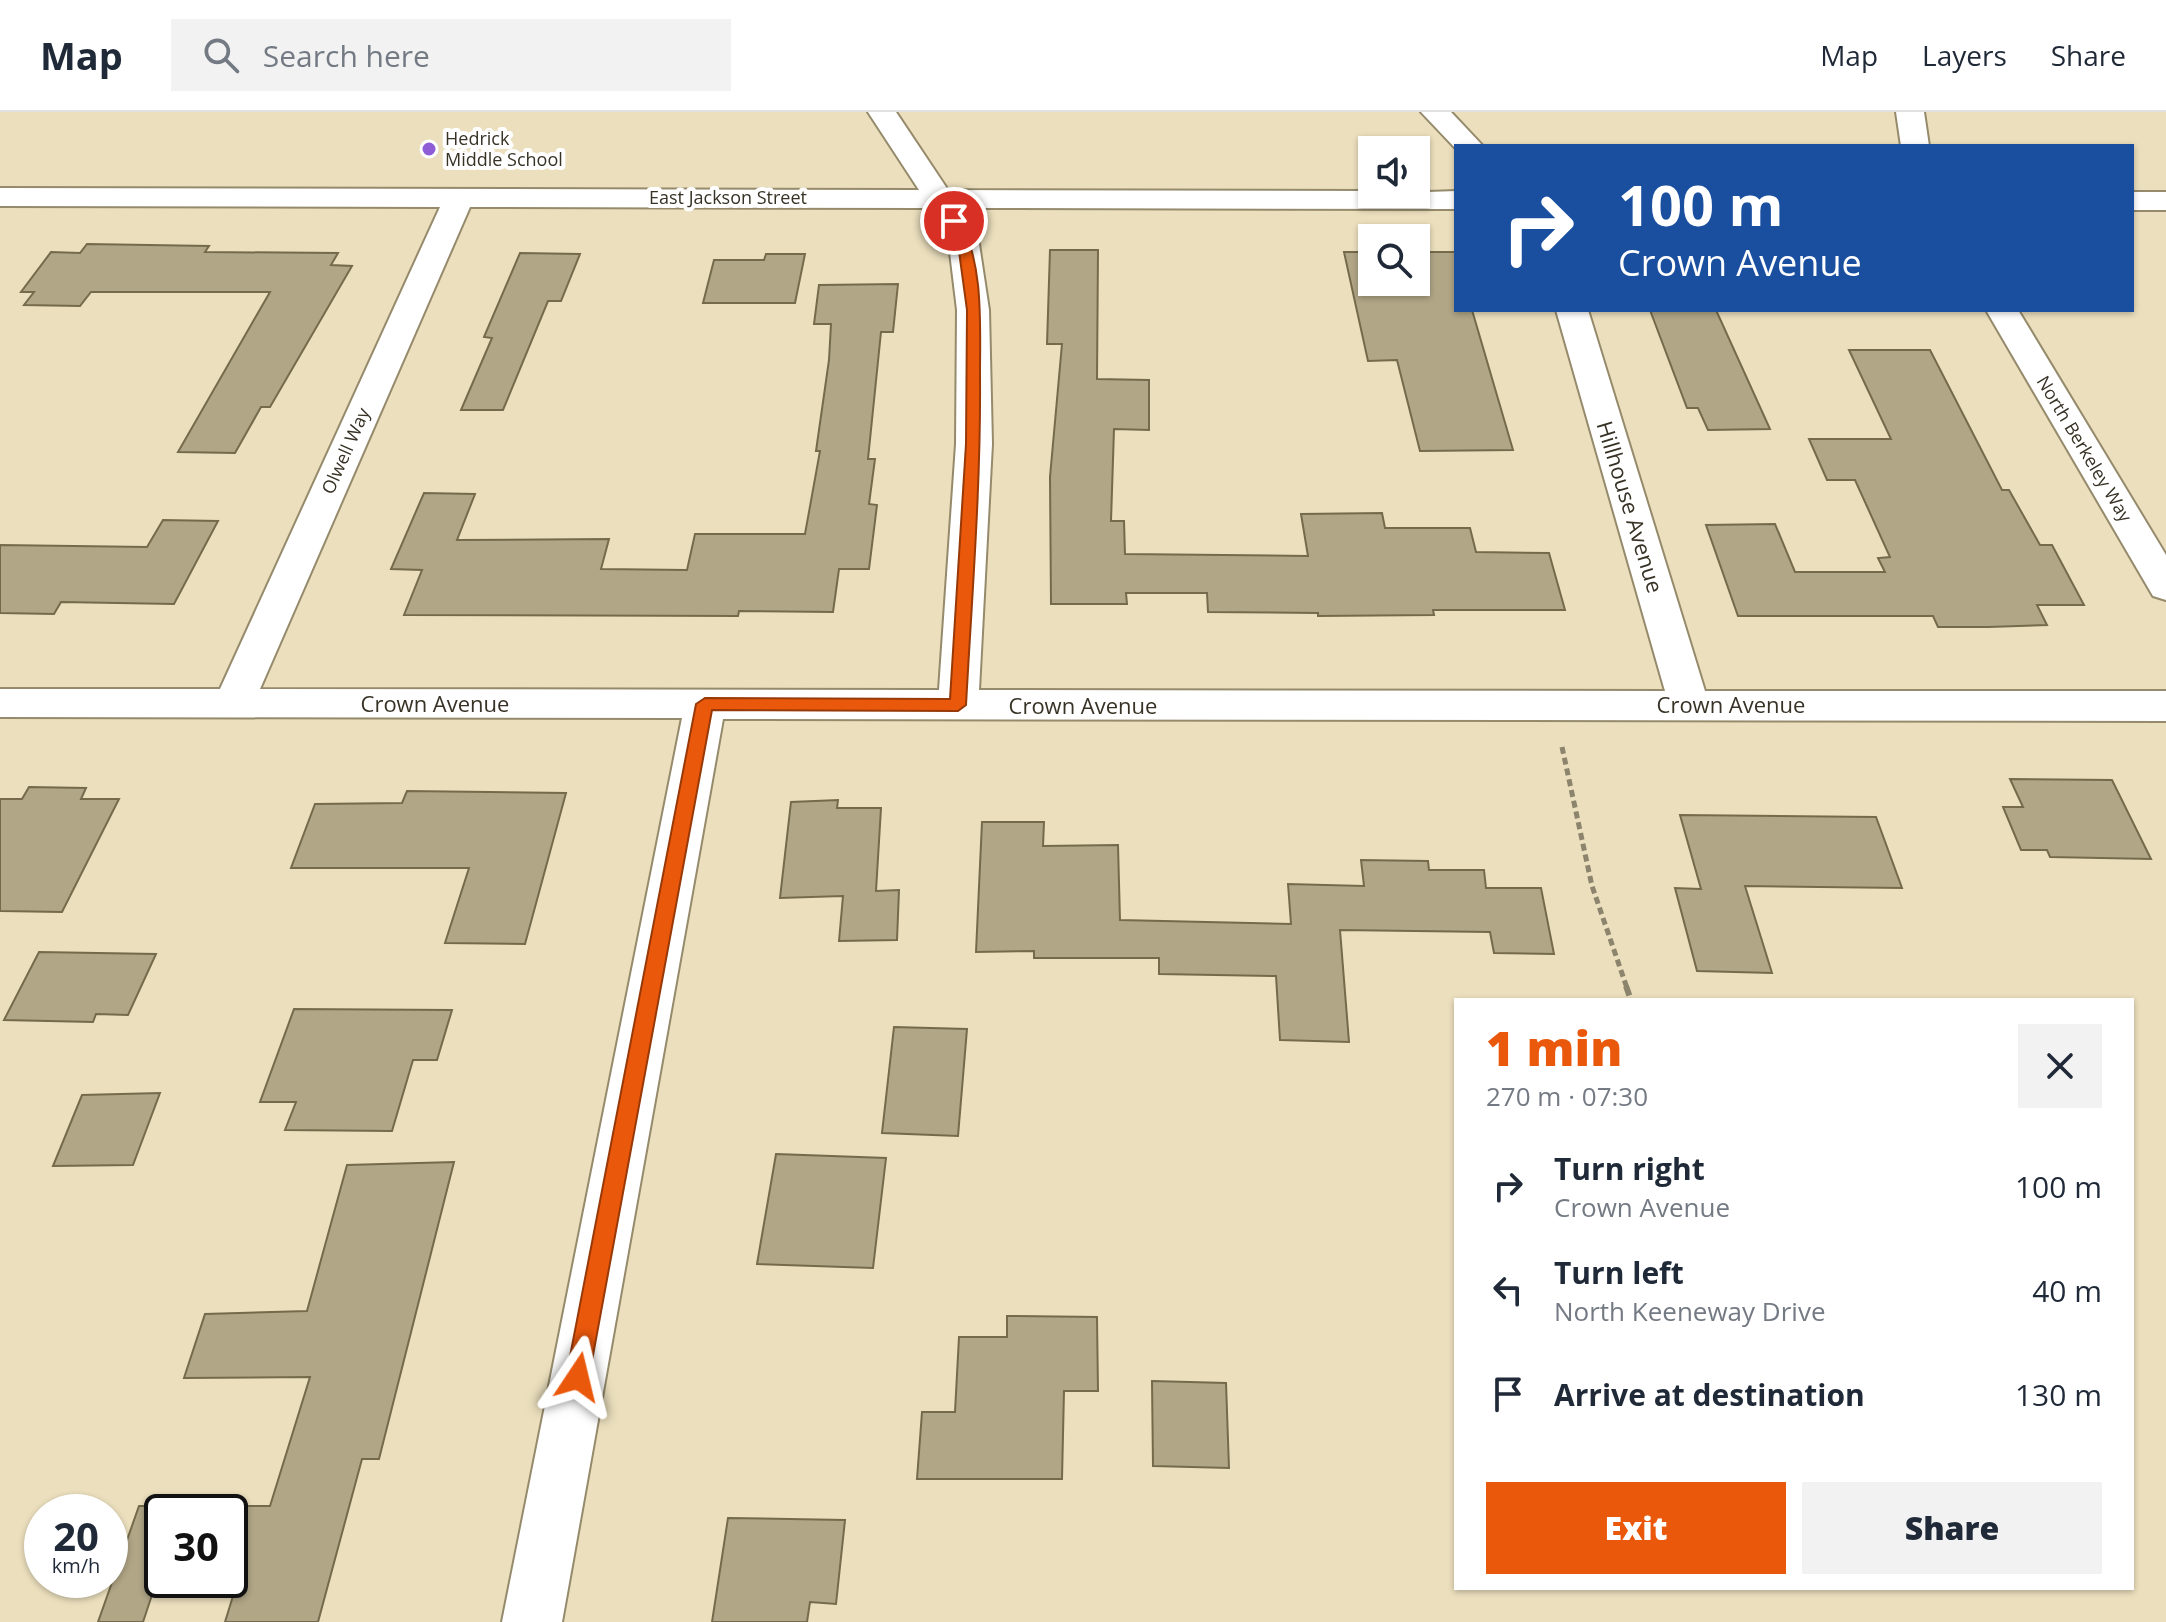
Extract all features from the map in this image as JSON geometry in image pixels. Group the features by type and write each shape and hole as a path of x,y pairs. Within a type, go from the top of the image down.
{"street":[{"path":"882,112 940,198 964,244 973,310 974,444 958,705"},
{"path":"1435,112 1467,144"},
{"path":"1910,112 1915,144"},
{"name":"East Jackson Street","path":"0,197 1454,200"},
{"name":"Olwell Way","path":"233,704 459,198"},
{"path":"2134,201 2166,201"},
{"name":"Hillhouse Avenue","path":"1573,312 1689,704"},
{"name":"North Berkeley Way","path":"2003,312 2166,587"},
{"name":"Crown Avenue","path":"0,703 2166,706"},
{"path":"532,1622 705,704"}],"path":[{"path":"1554,706 1592,886 1630,998"}],"building":[{"path":"87,244 209,246 205,252 338,253 331,265 352,266 270,407 261,407 235,453 178,452 270,292 91,292 80,306 24,305 34,292 21,292 51,252 80,253"},
{"path":"1050,250 1098,250 1097,379 1149,380 1149,430 1114,429 1111,521 1124,521 1125,554 1308,556 1301,514 1382,513 1385,528 1470,528 1476,552 1549,553 1565,610 1433,610 1434,615 1318,616 1318,613 1208,612 1207,593 1126,593 1127,604 1051,604 1050,477 1062,344 1047,344"},
{"path":"1344,252 1358,252 1358,296 1430,296 1430,252 1454,252 1454,312 1473,312 1513,450 1420,451 1397,360 1368,361"},
{"path":"520,253 580,254 561,301 548,301 503,410 461,410 492,338 484,337"},
{"path":"766,254 805,254 795,303 703,303 714,260 764,260"},
{"path":"898,284 893,332 881,332 868,459 875,459 869,504 877,505 869,569 839,569 833,612 739,611 738,616 404,615 422,570 391,569 424,493 475,494 457,540 609,539 601,569 687,570 695,534 805,534 820,451 816,451 829,360 831,324 814,324 819,285"},
{"path":"1651,312 1717,312 1770,429 1708,430 1698,408 1687,408"},
{"path":"1849,350 1930,350 2002,490 2009,490 2040,545 2052,545 2084,605 2037,605 2047,625 1988,627 1938,627 1933,616 1738,616 1706,525 1775,524 1795,572 1885,572 1878,558 1890,557 1855,480 1827,480 1809,439 1891,439"},
{"path":"163,520 218,521 174,604 61,602 54,614 0,613 0,545 147,547"},
{"path":"2010,779 2112,780 2151,859 2050,857 2047,850 2021,850 2003,807 2023,807"},
{"path":"29,787 86,788 81,799 119,799 62,912 0,911 0,799 22,799"},
{"path":"407,791 566,793 525,944 445,943 469,868 291,868 315,804 402,803"},
{"path":"838,800 837,808 881,808 876,891 899,890 897,940 839,941 843,896 780,898 791,802"},
{"path":"1680,815 1876,817 1902,888 1745,886 1772,973 1697,971 1675,888 1701,889"},
{"path":"982,822 1044,822 1043,846 1118,845 1120,920 1291,924 1288,884 1364,886 1361,860 1428,861 1429,870 1484,870 1486,888 1541,888 1554,954 1494,953 1490,932 1340,930 1349,1042 1280,1040 1276,976 1159,974 1159,958 1034,958 1034,951 976,952"},
{"path":"39,952 156,954 128,1015 96,1014 93,1022 4,1020"},
{"path":"294,1009 452,1010 437,1060 413,1060 392,1131 285,1130 296,1102 260,1102"},
{"path":"894,1027 967,1029 958,1136 882,1133"},
{"path":"160,1093 133,1165 53,1166 82,1095"},
{"path":"776,1154 886,1158 873,1268 757,1264"},
{"path":"454,1162 379,1459 362,1459 318,1622 225,1622 232,1598 248,1598 248,1506 270,1506 310,1377 184,1378 205,1314 307,1311 347,1165"},
{"path":"1007,1316 1097,1317 1098,1391 1064,1391 1062,1479 917,1479 922,1412 955,1412 959,1337 1007,1337"},
{"path":"1152,1381 1226,1383 1229,1468 1153,1466"},
{"path":"139,1506 144,1506 144,1598 151,1598 143,1622 98,1622 106,1598 128,1598 128,1537"},
{"path":"728,1518 845,1520 836,1604 810,1602 807,1622 712,1622"}],"place":[{"name":"Hedrick Middle School","path":"429,149"}],"route":[{"path":"578,1377 705,704 958,705 974,444 973,310 964,244 954,221"}]}
